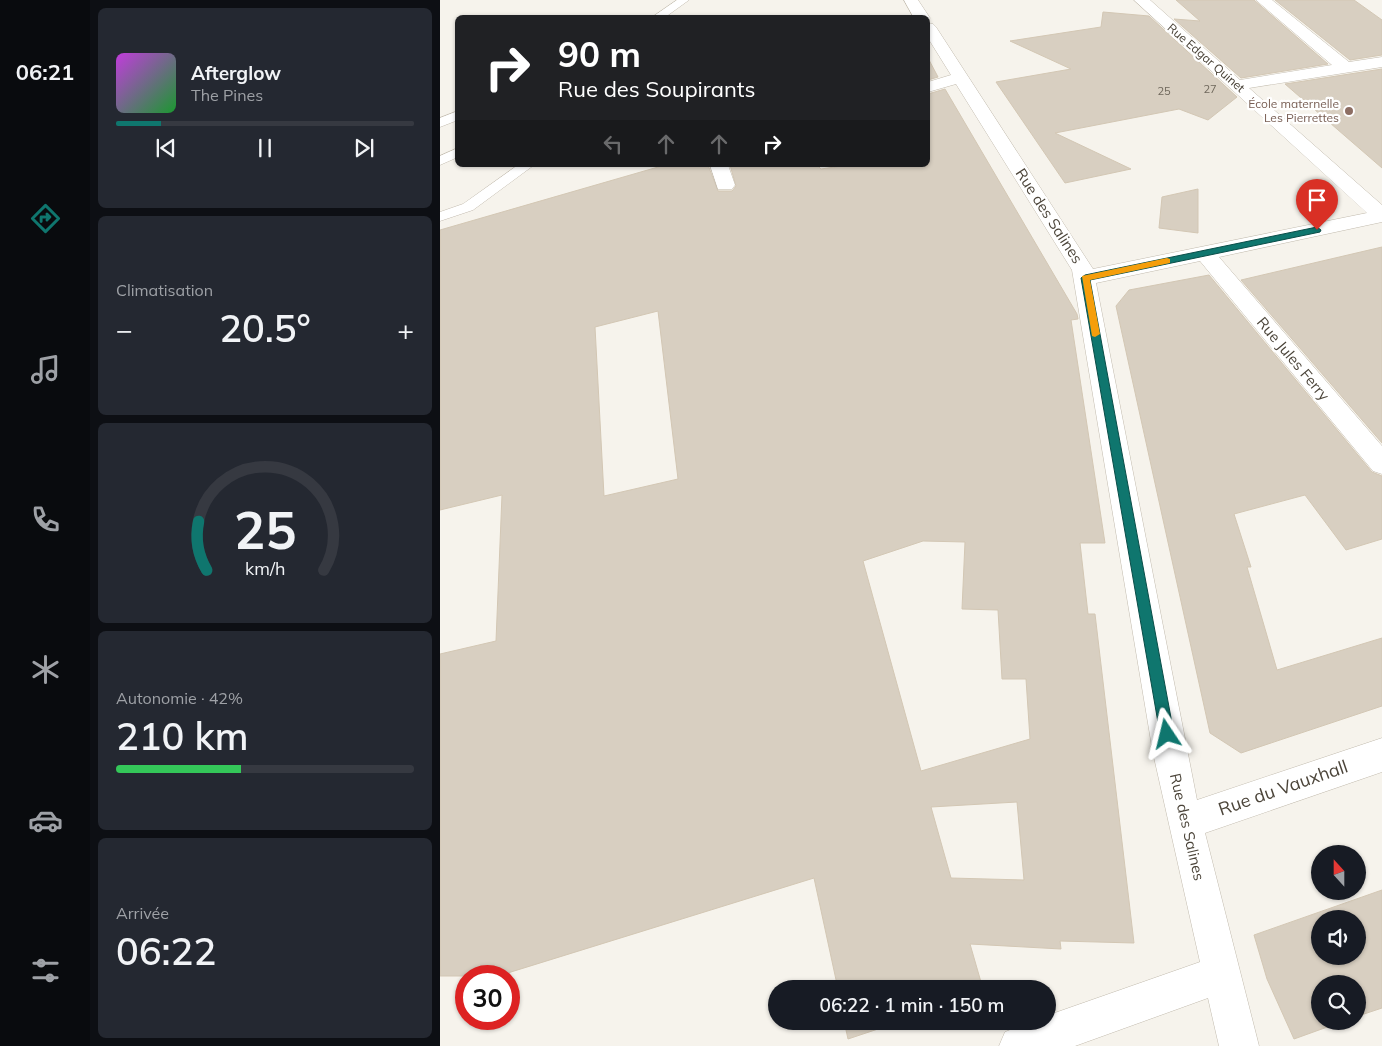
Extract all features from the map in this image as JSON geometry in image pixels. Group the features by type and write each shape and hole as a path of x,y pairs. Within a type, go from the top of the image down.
{"street":[{"path":"911,0 920,15"},
{"name":"Rue Edgar Quinet","path":"1141,0 1382,216"},
{"path":"1263,0 1346,68"},
{"name":"Rue des Salines","path":"930,30 1078,260 1085,278 1184,822 1239,1046"},
{"path":"1237,85 1382,62"},
{"path":"930,86 960,78"},
{"path":"720,167 725,185"},
{"path":"1085,278 1382,216"},
{"name":"Rue Jules Ferry","path":"1204,254 1382,464"},
{"name":"Rue du Vauxhall","path":"1184,822 1382,755"},
{"path":"1019,1046 1222,974"}],"lane":[{"path":"661,15 684,0"},
{"path":"440,124 455,116"},
{"path":"440,161 455,154"},
{"path":"440,217 468,207 524,167"}],"building":[{"path":"1176,0 1254,0 1328,64 1241,78 1174,19 1200,21"},
{"path":"1275,0 1354,0 1382,20 1382,55 1350,60"},
{"path":"1103,12 1149,16 1237,97 1208,120 1179,109 1055,133 1131,169 1065,183 996,82 1071,69 1010,41 1101,27"},
{"path":"930,62 938,77 930,79"},
{"name":"École maternelle Les Pierrettes","path":"1382,69 1382,168 1285,84"},
{"path":"945,89 1077,314 1078,319 1071,320 1105,543 1080,543 1088,614 1095,614 1134,943 1060,941 1061,949 970,944 980,980 836,980 814,878 520,969 520,965 455,965 455,976 440,976 440,654 496,641 502,495 440,510 440,230 658,167 709,167 718,191 732,191 736,186 731,167 819,167 821,169 834,167 930,167 930,93","holes":["658,311 678,479 604,496 595,327","923,541 965,542 962,609 998,610 1002,679 1026,679 1030,739 921,771 863,561","1017,802 1024,880 951,878 931,807"]},
{"path":"1198,189 1198,233 1159,228 1162,197"},
{"path":"1382,247 1382,443 1241,280"},
{"path":"1209,275 1372,472 1382,476 1382,539 1346,550 1305,495 1234,514 1251,567 1247,567 1277,670 1382,638 1382,706 1241,753 1210,733 1116,306 1129,290"},
{"path":"1382,890 1382,1008 1366,1013 1366,975 1311,975 1311,1030 1319,1030 1294,1039 1267,979 1254,935 1311,915 1311,965 1366,965 1366,910 1325,910 1354,900 1366,900 1366,896"},
{"path":"846,1030 875,1030 848,1039"}],"slow traffic":[{"path":"1095,334 1085,278 1167,261"}],"place":[{"name":"École maternelle Les Pierrettes","path":"1349,111"}],"route":[{"path":"1167,734 1085,278 1317,230"}]}
